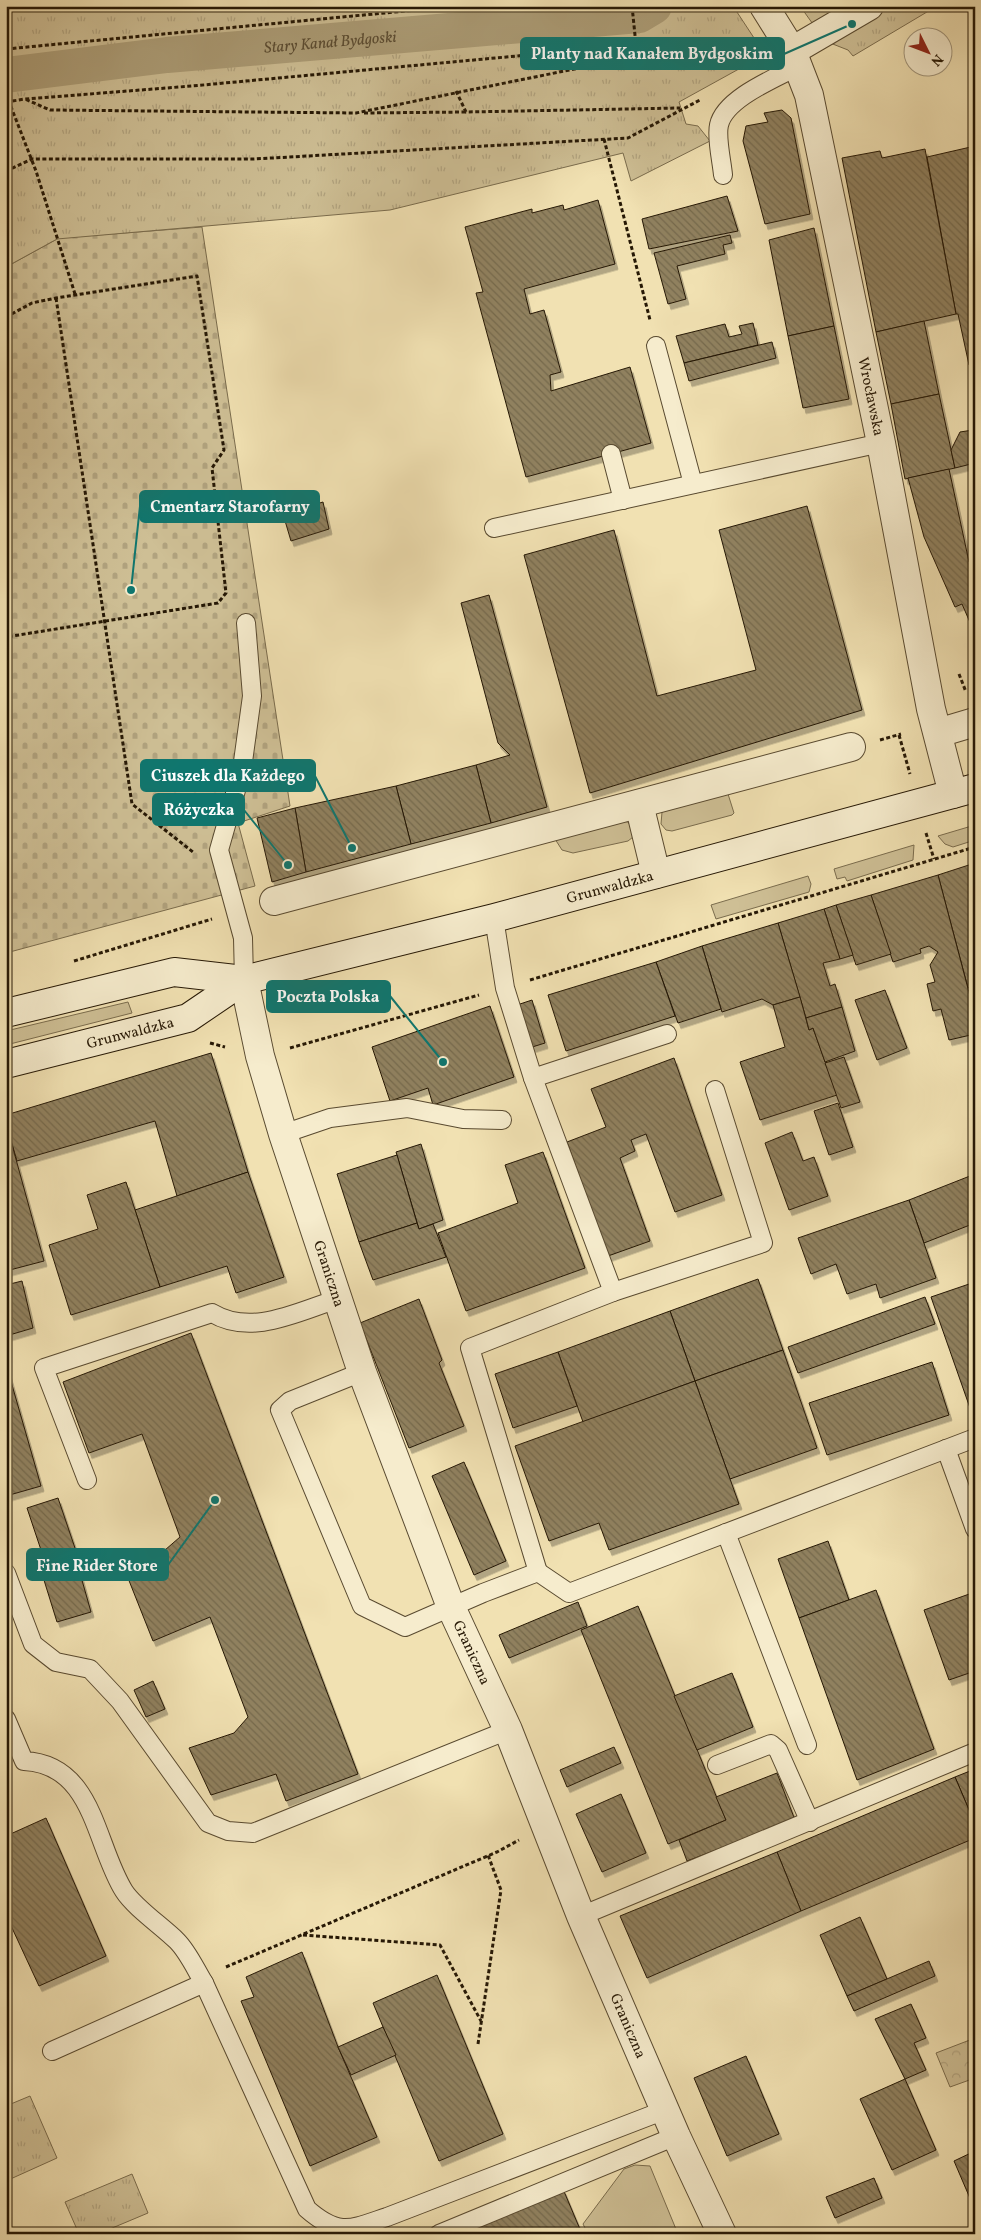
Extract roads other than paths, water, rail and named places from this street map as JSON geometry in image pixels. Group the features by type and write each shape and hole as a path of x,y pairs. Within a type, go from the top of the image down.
{"street":[{"name":"Wrocławska","path":"764,6 795,59 809,95 881,443 929,701 938,734 964,791"},
{"path":"795,59 870,6"},
{"path":"938,734 975,722"},
{"path":"274,901 851,747"},
{"name":"Grunwaldzka","path":"6,1064 188,1018 244,980 494,918 964,791"},
{"path":"639,804 656,874"},
{"name":"Grunwaldzka","path":"6,1013 174,972 244,980"},
{"name":"Graniczna","path":"244,980 260,1056 283,1134 362,1372 451,1607 508,1730 581,1916 676,2136 722,2234"}],"lane":[{"path":"723,175 719,125 725,111 735,101 795,59"},
{"path":"656,346 693,484"},
{"path":"494,528 881,443"},
{"path":"611,454 623,500"},
{"path":"244,980 243,938 219,850 242,769 252,696 246,623"},
{"path":"494,918 505,988 533,1078 613,1292"},
{"path":"533,1078 667,1034"},
{"path":"715,1090 763,1243 613,1292 470,1348 538,1572 569,1593 975,1438"},
{"path":"283,1134 330,1118 407,1108 463,1119 502,1120"},
{"path":"88,1480 44,1368 212,1313 226,1321 242,1324 266,1322 338,1299"},
{"path":"362,1372 290,1401 280,1410 362,1606 405,1627 538,1572"},
{"path":"946,1449 975,1529"},
{"path":"726,1533 807,1744"},
{"path":"6,1573 33,1644 56,1662 90,1668 120,1701 208,1823 228,1831 253,1833 508,1730"},
{"path":"6,1720 24,1761 40,1762 56,1768 81,1792 124,1892 179,1943 204,1983 307,2209 322,2222 349,2229 387,2217 665,2110"},
{"path":"716,1765 771,1744 778,1750 810,1822"},
{"path":"581,1916 975,1752"},
{"path":"52,2050 204,1983"},
{"path":"439,2234 676,2136"}],"waterway":[{"name":"Stary Kanał Bydgoski","path":"6,75 167,55 639,15 654,6"}],"place":[{"name":"Planty nad Kanałem Bydgoskim","path":"852,24"},
{"name":"Cmentarz Starofarny","path":"131,590"},
{"name":"Ciuszek dla Każdego","path":"352,848"},
{"name":"Różyczka","path":"288,865"},
{"name":"Poczta Polska","path":"443,1062"},
{"name":"Fine Rider Store","path":"215,1500"}]}
